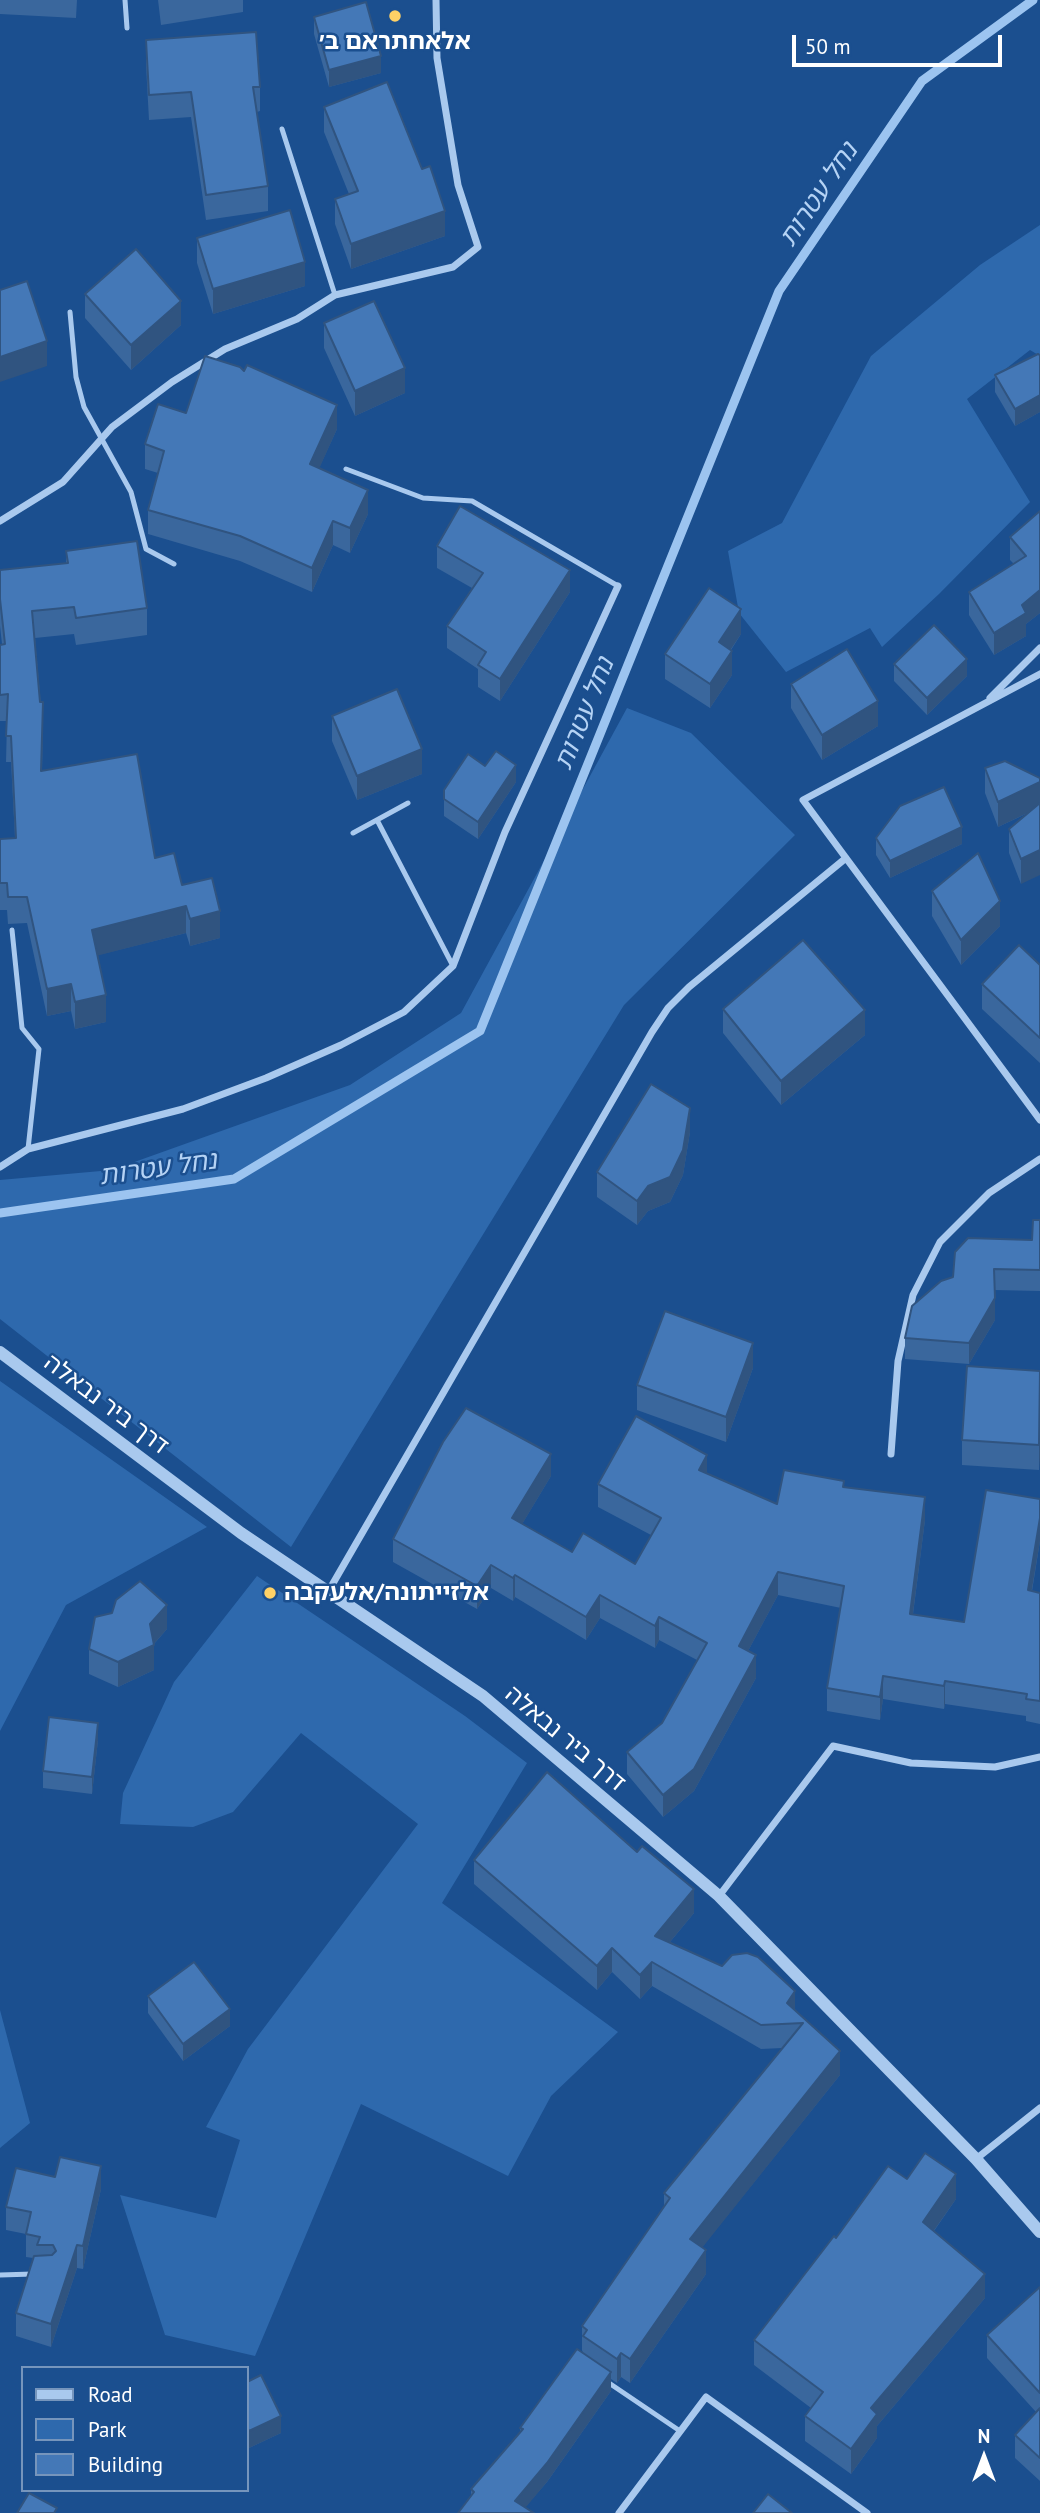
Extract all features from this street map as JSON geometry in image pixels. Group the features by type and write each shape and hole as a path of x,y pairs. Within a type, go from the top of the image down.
{"street":[{"path":"0,521 63,482 112,427 172,382 225,349 297,319 335,295 453,267 478,247 458,185 437,58 436,0"},
{"path":"0,1167 28,1149 183,1109 266,1078 341,1045 404,1012 453,967 505,832 618,586"},
{"path":"982,706 1040,648"},
{"path":"1040,674 803,800 1040,1120"},
{"path":"328,1592 668,1008 689,987 846,858"},
{"path":"891,1454 898,1361 912,1295 940,1242 989,1193 1040,1159"},
{"name":"דרך ביר נבאלה","path":"0,1352 241,1533 483,1696 719,1896 976,2159 1040,2232"},
{"path":"719,1896 833,1746 911,1763 995,1768 1040,1758"},
{"path":"976,2159 1040,2108"},
{"path":"619,2513 706,2396 867,2513"}],"lane":[{"path":"125,0 127,28"},
{"path":"282,129 335,295"},
{"path":"70,312 76,377 84,407 131,492 146,549 174,564"},
{"path":"346,468 423,498 472,501 618,586"},
{"path":"353,832 408,803"},
{"path":"377,820 453,967"},
{"path":"12,930 22,1028 39,1049 28,1149"},
{"path":"0,2275 38,2274"},
{"path":"595,2374 680,2431"}],"green space":[{"path":"1040,225 1040,356 1030,350 967,399 1030,502 882,647 870,628 786,672 739,613 728,551 782,523 871,356 980,265"},
{"path":"627,708 691,733 795,835 624,1005 291,1547 0,1319 0,1180 112,1170 350,1085 461,1013"},
{"path":"0,1381 207,1527 66,1605 0,1731"},
{"path":"257,1576 465,1716 527,1763 442,1903 618,2032 551,2096 508,2176 361,2104 255,2356 165,2335 120,2195 216,2218 240,2140 206,2127 248,2049 418,1824 301,1733 233,1812 193,1827 120,1824 123,1793 174,1682"},
{"path":"0,2010 30,2123 0,2148"}],"building":[{"path":"366,2 381,56 329,70 314,17"},
{"path":"256,32 260,87 253,87 268,186 206,195 191,92 149,95 146,40"},
{"path":"387,82 422,169 430,166 445,211 351,244 335,199 358,191 324,107"},
{"path":"290,210 305,262 213,289 197,238"},
{"path":"136,249 181,301 131,345 85,294"},
{"path":"27,281 47,341 0,357 0,290"},
{"path":"374,301 405,368 355,391 324,323"},
{"path":"1038,354 1040,395 1015,409 995,375"},
{"path":"205,356 240,367 244,371 247,365 337,405 310,464 368,490 350,528 333,521 312,568 240,536 148,510 164,451 145,444 158,404 186,413"},
{"path":"460,506 570,570 500,679 478,665 486,652 447,626 483,573 437,546"},
{"path":"1040,511 1040,590 1022,605 1026,613 994,633 969,592 1026,556 1010,537"},
{"path":"137,541 147,608 76,618 74,607 32,611 40,702 43,702 41,771 137,754 155,858 174,853 182,885 212,878 220,911 190,919 186,906 92,930 106,995 75,1002 71,984 47,989 27,897 8,897 7,883 0,883 0,839 16,838 11,736 6,736 8,694 0,695 0,645 5,644 0,570 68,563 66,551"},
{"path":"709,588 741,609 719,642 732,651 710,684 665,654"},
{"path":"934,625 967,659 927,698 894,664"},
{"path":"847,649 878,701 822,735 791,684"},
{"path":"397,689 422,749 357,776 332,716"},
{"path":"496,751 516,765 478,822 444,799 444,790 468,754 485,766"},
{"path":"1005,761 1040,778 1040,782 998,802 985,768"},
{"path":"944,787 962,827 890,861 876,838 900,806"},
{"path":"1040,803 1040,850 1021,859 1009,829"},
{"path":"978,853 1000,901 961,940 932,891"},
{"path":"803,940 865,1010 781,1081 723,1009"},
{"path":"1019,945 1040,965 1040,1038 982,984"},
{"path":"651,1084 690,1108 683,1150 670,1177 648,1186 637,1201 597,1172"},
{"path":"1033,1220 1040,1220 1040,1270 994,1269 995,1298 969,1343 905,1338 912,1306 941,1281 953,1277 955,1252 968,1238 1032,1240"},
{"path":"665,1311 753,1343 726,1417 637,1385"},
{"path":"967,1366 1040,1371 1039,1445 962,1440"},
{"path":"466,1408 551,1454 512,1518 572,1552 583,1533 635,1564 661,1518 598,1484 636,1416 707,1455 699,1470 777,1504 784,1470 844,1481 843,1487 925,1497 910,1614 964,1622 986,1490 1040,1499 1040,1518 1028,1590 1040,1593 1040,1701 1026,1699 1027,1694 945,1681 944,1686 883,1676 880,1697 827,1688 844,1586 778,1572 739,1646 756,1655 694,1769 663,1795 627,1752 662,1723 707,1643 659,1617 655,1626 600,1595 586,1617 515,1575 513,1578 491,1565 477,1586 393,1539 443,1442"},
{"path":"140,1581 167,1605 150,1624 154,1645 118,1662 89,1649 95,1617 112,1613 116,1600"},
{"path":"49,1717 98,1723 92,1777 43,1771"},
{"path":"547,1772 637,1852 642,1846 694,1889 655,1936 722,1966 732,1955 747,1953 758,1957 795,1991 787,2003 840,2051 690,2239 706,2250 630,2359 621,2353 617,2359 583,2336 587,2330 582,2326 670,2198 664,2193 803,2023 761,2025 652,1962 640,1975 612,1948 597,1966 474,1860"},
{"path":"194,1962 230,2009 183,2044 148,1996"},
{"path":"925,2153 956,2174 923,2222 985,2274 871,2408 877,2414 851,2449 805,2416 823,2392 754,2340 834,2236 836,2238 888,2166 907,2179"},
{"path":"60,2157 101,2166 83,2246 77,2245 51,2324 16,2313 34,2256 52,2255 56,2251 53,2245 37,2245 40,2237 26,2234 31,2212 6,2207 16,2168 55,2177"},
{"path":"1040,2287 1040,2393 987,2335"},
{"path":"577,2349 611,2372 547,2463 515,2501 534,2513 458,2513 474,2492 471,2489 523,2429 520,2428"},
{"path":"261,2375 281,2416 249,2431 248,2429 248,2382"},
{"path":"1040,2408 1040,2458 1015,2435"},
{"path":"29,2493 57,2508 54,2513 17,2513"},
{"path":"768,2494 792,2513 753,2513"}],"waterway":[{"name":"נחל עטרות","path":"0,1213 234,1179 480,1031 779,291 922,81 1033,0"}],"place":[{"name":"אלאחתראם ב׳","path":"395,16"},
{"name":"אלזייתונה/אלעקבה","path":"270,1593"}]}
